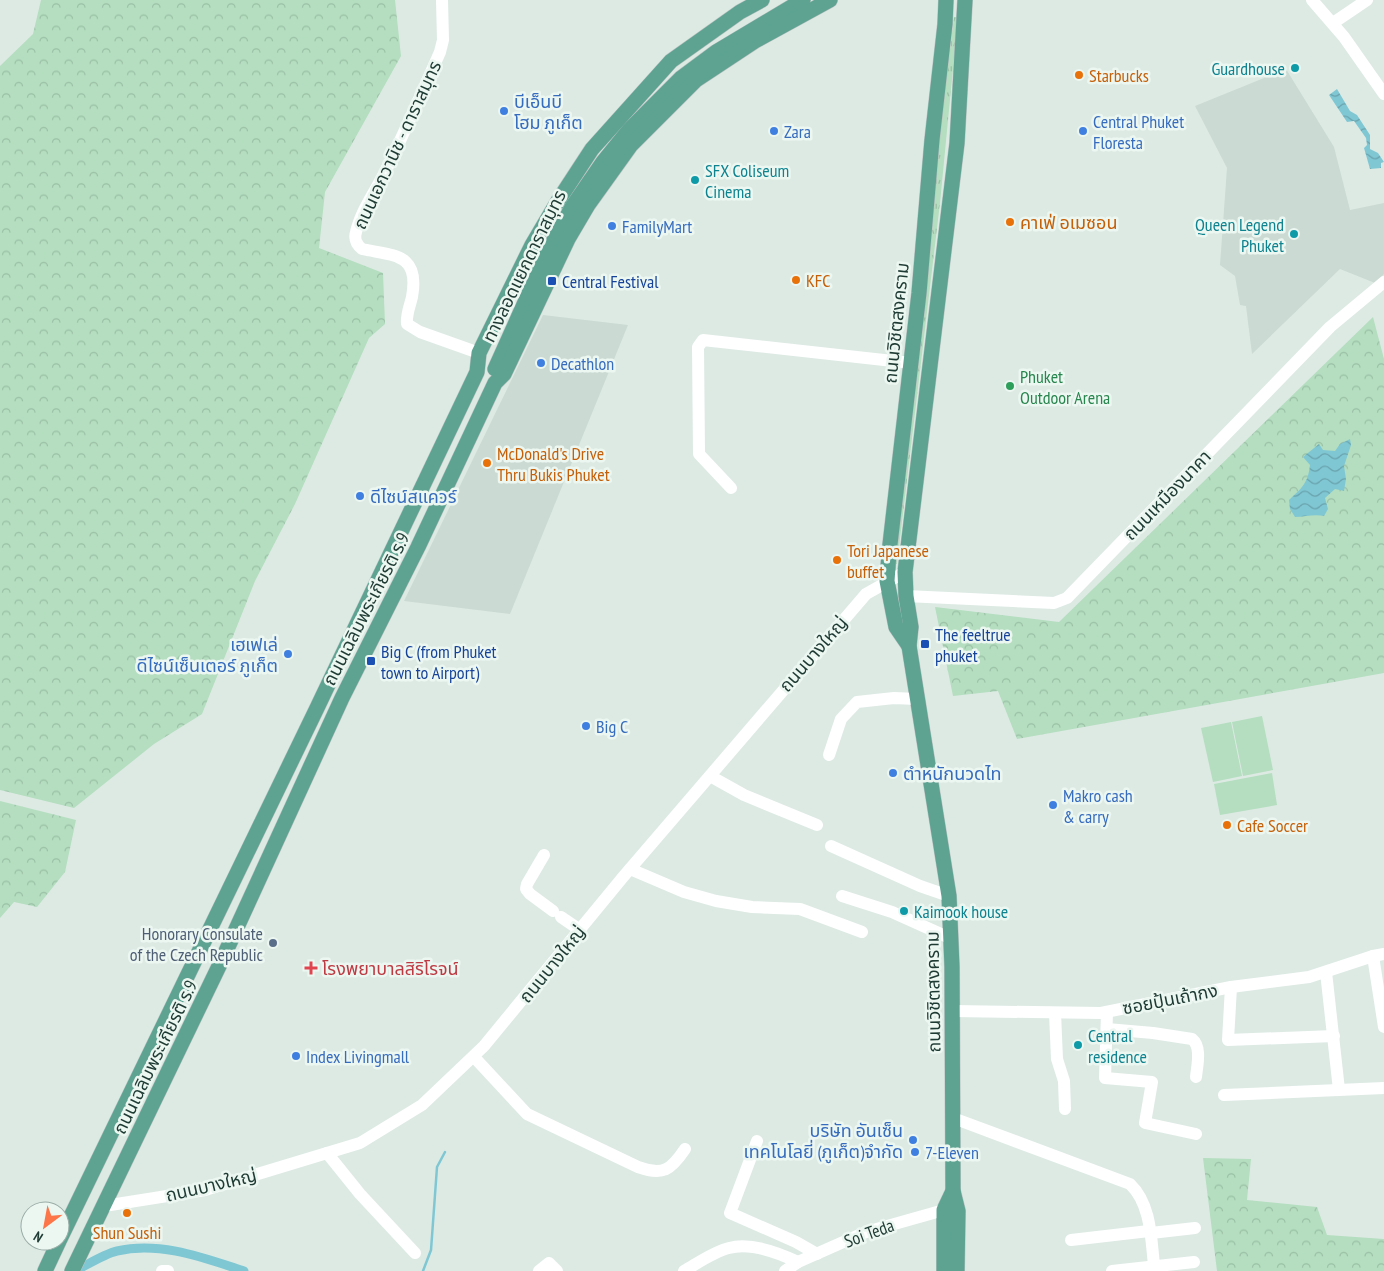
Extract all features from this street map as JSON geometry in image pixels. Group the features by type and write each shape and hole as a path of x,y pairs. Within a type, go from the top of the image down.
{"main road":[{"name":"ถนนเฉลิมพระเกียรติ ร.9","path":"70,1218 477,372 479,353 532,245 558,200 592,149 671,61 740,12 762,0"},
{"name":"ทางลอดแยกดาราสมุทร","path":"477,372 486,364 555,223 602,147 637,107 676,70 734,30 786,0"},
{"name":"ทางลอดแยกดาราสมุทร","path":"495,383 495,368 550,250 567,216 603,162 629,130 681,78 716,52 803,0"},
{"name":"ถนนเฉลิมพระเกียรติ ร.9","path":"72,1271 221,962 342,698 418,547 495,383 504,374 568,239 588,205 631,145 696,80 755,41 830,0"},
{"path":"943,1 965,1"},
{"name":"ถนนวิชิตสงคราม","path":"908,646 896,627 887,581 945,24 943,1"},
{"name":"ถนนวิชิตสงคราม","path":"944,1271 953,1191 953,1012 950,896 908,646 912,627 906,596 905,572 954,172 965,1"},
{"name":"ถนนวิชิตสงคราม","path":"951,1210 957,1271"},
{"name":"ถนนเฉลิมพระเกียรติ ร.9","path":"45,1271 55,1251"}],"street":[{"name":"ถนนเอกวานิช - ดาราสมุทร","path":"442,0 443,40 440,52 384,174 367,205 355,233 355,240 362,249 406,260 412,270 413,290 407,315 408,324 420,332 479,353"},
{"path":"1312,0 1333,23 1384,94"},
{"path":"1333,23 1368,0"},
{"name":"ถนนเหมืองนาคา","path":"906,596 1054,603 1067,598 1330,327 1384,282"},
{"path":"731,488 699,454 698,347 703,340 911,363"},
{"name":"ถนนบางใหญ่","path":"104,1206 204,1190 360,1143 422,1105 474,1057 630,869 866,594 905,572"},
{"path":"829,755 841,719 857,702 894,698 917,699"},
{"path":"710,776 744,795 817,825"},
{"path":"831,846 920,886 950,896"},
{"path":"544,855 526,884 526,889 537,900 580,930"},
{"path":"630,869 684,892 716,901 752,907 800,908 862,932"},
{"path":"842,896 892,912 952,939"},
{"path":"1378,955 1384,1027"},
{"name":"ซอยปุ้นเถ้ากง","path":"953,1012 1107,1012 1231,987 1309,977 1378,955"},
{"path":"1326,972 1339,1090"},
{"path":"1231,987 1228,1040 1334,1036"},
{"path":"1107,1012 1105,1078 1152,1082 1145,1123 1196,1134"},
{"path":"1055,1013 1057,1059 1064,1081 1065,1110"},
{"path":"1107,1030 1153,1033 1192,1039 1196,1042 1198,1049 1196,1077"},
{"path":"474,1057 529,1115 638,1167 652,1172 664,1171 673,1165 685,1149"},
{"path":"1224,1095 1384,1088"},
{"path":"953,1118 1130,1184 1138,1192 1148,1213 1150,1232 1148,1268"},
{"path":"757,1141 730,1213 796,1242 817,1254"},
{"path":"327,1153 360,1194 415,1253"},
{"name":"Soi Teda","path":"785,1271 798,1262 866,1232 951,1210"},
{"path":"1071,1240 1194,1228"},
{"path":"684,1271 716,1252 736,1246 761,1249 798,1262"},
{"path":"539,1271 548,1263 557,1271"},
{"path":"1112,1271 1186,1265"},
{"path":"162,1271 168,1271"}],"shaded area":[{"path":"1286,69 1334,147 1350,210 1384,203 1384,274 1375,283 1340,269 1252,354 1246,306 1240,305 1235,276 1220,265 1227,168 1195,106"},
{"path":"543,315 628,325 510,614 404,601"}],"green space":[{"path":"41,0 395,0 401,56 325,192 319,248 383,273 385,324 369,338 295,504 255,581 202,714 154,744 74,808 0,790 0,66 33,34"},
{"path":"954,17 958,17 940,203 897,564 895,564 924,315 942,114"},
{"path":"1373,317 1384,359 1384,673 1017,739 998,691 953,696 935,607 1059,622"},
{"path":"1262,716 1273,770 1243,776 1232,722"},
{"path":"1231,722 1242,776 1213,782 1201,728"},
{"path":"1272,773 1277,805 1220,815 1214,784"},
{"path":"0,801 76,820 65,872 37,907 14,902 0,918"},
{"path":"1203,1158 1251,1159 1247,1200 1317,1207 1327,1235 1384,1239 1384,1271 1217,1271"}],"water":[{"path":"1337,89 1350,111 1357,115 1370,135 1370,149 1378,153 1384,162 1381,163 1381,168 1370,169 1364,148 1367,145 1366,138 1354,121 1347,122 1329,95"},
{"path":"1350,439 1351,445 1344,466 1346,479 1344,491 1335,489 1325,498 1328,509 1324,516 1295,517 1290,509 1289,500 1301,488 1308,476 1310,465 1303,457 1319,444 1323,450 1335,451 1340,444"}],"waterway":[{"path":"423,1271 431,1250 437,1167 445,1152"},
{"path":"75,1271 112,1252 133,1248 182,1252 244,1271"}],"place":[{"name":"Guardhouse","path":"1295,68"},
{"name":"Starbucks","path":"1079,75"},
{"name":"บีเอ็นบี โฮม ภูเก็ต","path":"504,111"},
{"name":"Zara","path":"774,131"},
{"name":"Central Phuket Floresta","path":"1083,131"},
{"name":"SFX Coliseum Cinema","path":"695,180"},
{"name":"คาเฟ่ อเมซอน","path":"1010,222"},
{"name":"FamilyMart","path":"612,226"},
{"name":"Queen Legend Phuket","path":"1294,234"},
{"name":"KFC","path":"796,280"},
{"name":"Central Festival","path":"552,281"},
{"name":"Decathlon","path":"541,363"},
{"name":"Phuket Outdoor Arena","path":"1010,386"},
{"name":"McDonald's Drive Thru Bukis Phuket","path":"487,463"},
{"name":"ดีไซน์สแควร์","path":"360,496"},
{"name":"Tori Japanese buffet","path":"837,560"},
{"name":"The feeltrue phuket","path":"925,644"},
{"name":"เฮเฟเล่ ดีไซน์เซ็นเตอร์ ภูเก็ต","path":"288,654"},
{"name":"Big C (from Phuket town to Airport)","path":"371,661"},
{"name":"Big C","path":"586,726"},
{"name":"ตำหนักนวดไท","path":"893,773"},
{"name":"Makro cash & carry","path":"1053,805"},
{"name":"Cafe Soccer","path":"1227,825"},
{"name":"Kaimook house","path":"904,911"},
{"name":"Honorary Consulate of the Czech Republic","path":"273,943"},
{"name":"โรงพยาบาลสิริโรจน์","path":"311,968"},
{"name":"Central residence","path":"1078,1045"},
{"name":"Index Livingmall","path":"296,1056"},
{"name":"บริษัท อันเซ็น เทคโนโลยี่ (ภูเก็ต)จำกัด","path":"913,1140"},
{"name":"7-Eleven","path":"915,1152"},
{"name":"Shun Sushi","path":"127,1213"}]}
